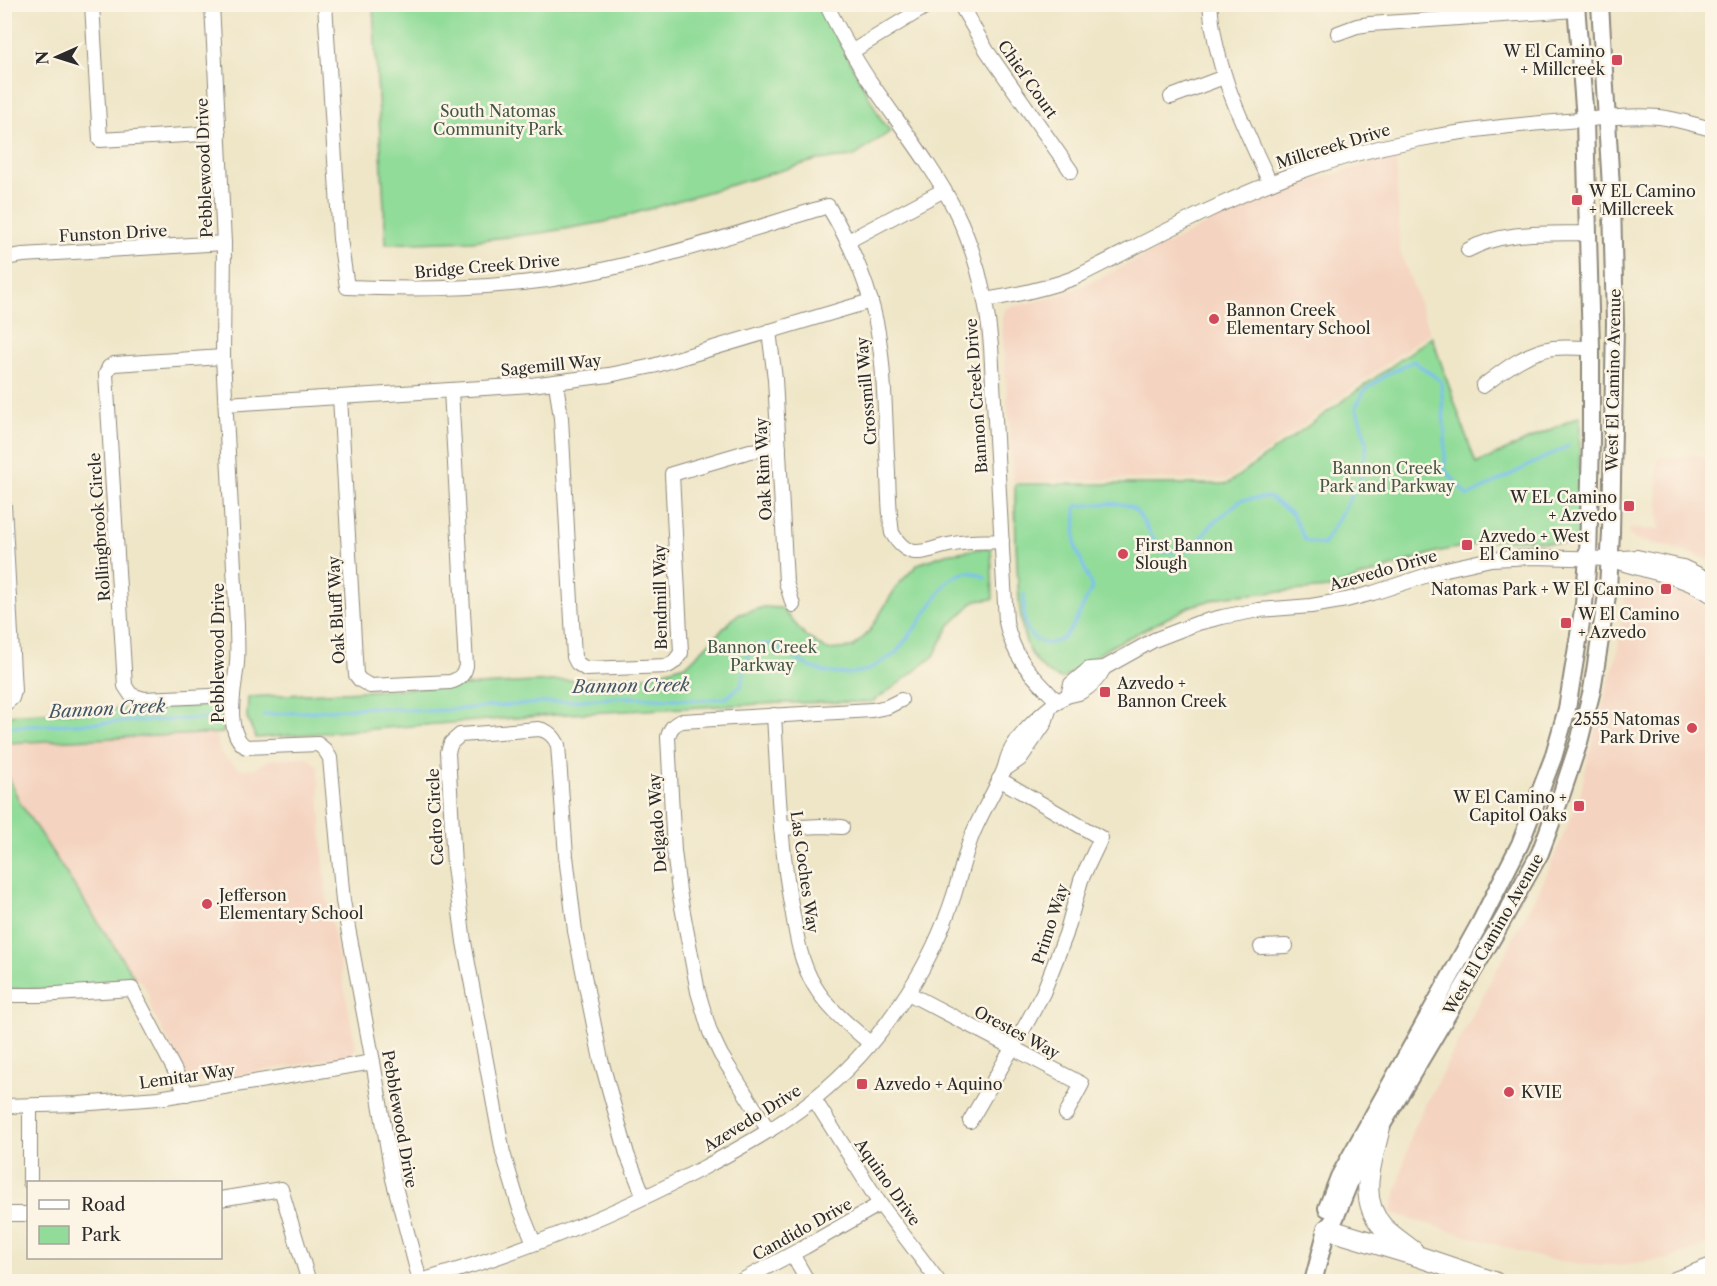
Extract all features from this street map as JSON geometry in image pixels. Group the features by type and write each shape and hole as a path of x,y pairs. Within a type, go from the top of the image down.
{"highway":[{"path":"1380,1127 1367,1185 1370,1203 1376,1218 1383,1227 1420,1257"},
{"path":"1327,1229 1494,1281"},
{"path":"1675,1281 1713,1268"}],"main road":[{"name":"West El Camino Avenue","path":"1313,1281 1327,1229 1335,1218 1353,1174 1540,853 1579,742 1592,690 1604,622 1610,559 1615,320 1608,119 1600,4"},
{"name":"West El Camino Avenue","path":"1327,1229 1324,1216 1339,1177 1502,881 1520,844 1553,758 1567,709 1581,631 1588,558 1591,441 1585,120 1576,7"}],"street":[{"path":"92,4 100,140 219,133"},
{"name":"Pebblewood Drive","path":"212,4 224,243 223,357 237,625 237,662 233,695 234,729 237,740 246,747 318,744 330,758 343,901 393,1179 418,1281"},
{"name":"Bridge Creek Drive","path":"326,4 340,239 347,287 467,288 559,278 646,260 828,206 848,241"},
{"name":"Bannon Creek Drive","path":"826,4 851,52 944,190 966,234 985,300 992,346 1006,622 1019,659 1059,702"},
{"path":"851,52 930,4"},
{"name":"Chief Court","path":"960,4 1003,75 1071,171"},
{"path":"1210,4 1215,46 1224,77 1270,183"},
{"path":"1338,33 1370,24 1576,7"},
{"path":"1171,97 1224,77"},
{"name":"Millcreek Drive","path":"985,300 1034,291 1074,278 1270,183 1356,154 1439,135 1509,125 1659,117 1713,129"},
{"path":"848,241 944,190"},
{"path":"1468,250 1497,238 1588,232"},
{"name":"Crossmill Way","path":"848,241 871,300 876,322 883,369 892,533 904,548 917,552 957,543 1002,541"},
{"name":"Funston Drive","path":"4,258 224,243"},
{"name":"Sagemill Way","path":"226,404 556,383 609,375 653,366 871,300"},
{"name":"Oak Rim Way","path":"769,331 775,379 786,582 793,605"},
{"path":"1483,386 1521,359 1535,353 1558,348 1590,348"},
{"name":"Rollingbrook Circle","path":"223,357 114,364 106,374 125,686 131,695 144,699 233,695"},
{"name":"Bendmill Way","path":"556,383 561,418 574,657 577,663 586,669 668,666 679,657 681,647 672,474 750,451 779,448"},
{"name":"Oak Bluff Way","path":"340,397 356,675 370,686 450,682 462,676 466,666 451,390"},
{"path":"4,505 14,691 7,703"},
{"path":"1610,559 1637,556 1663,561 1683,567 1713,581"},
{"name":"Azevedo Drive","path":"418,1281 534,1243 644,1197 703,1168 769,1131 814,1099 848,1068 908,993 932,950 970,841 1002,774 1009,752 1038,717 1059,702 1071,684 1089,669 1104,668 1164,636 1198,623 1258,610 1311,606 1346,600 1446,569 1491,559 1533,557 1610,559"},
{"path":"1610,559 1682,579 1713,596"},
{"name":"Delgado Way","path":"769,1131 721,1055 710,1032 698,992 674,851 668,737 672,727 682,721 872,710 901,700"},
{"name":"Las Coches Way","path":"774,715 781,828 788,890 799,947 812,982 829,1007 870,1043"},
{"name":"Cedro Circle","path":"534,1243 519,1206 503,1153 458,901 448,752 452,743 460,735 539,729 546,731 558,745 569,893 575,931 601,1060 627,1154 644,1197"},
{"name":"Primo Way","path":"970,1121 1043,993 1056,964 1081,880 1101,838 1002,774"},
{"path":"781,828 842,827"},
{"path":"1261,947 1286,946"},
{"path":"4,995 132,989 187,1094"},
{"name":"Orestes Way","path":"908,993 1082,1084 1066,1113"},
{"name":"Lemitar Way","path":"4,1106 78,1104 187,1094 373,1062"},
{"name":"Aquino Drive","path":"814,1099 880,1204 939,1281"},
{"path":"30,1106 30,1181"},
{"path":"222,1199 281,1189 309,1281"},
{"name":"Candido Drive","path":"739,1281 880,1204"},
{"path":"4,1214 27,1215"},
{"path":"792,1254 808,1281"}],"shaded area":[{"name":"Bannon Creek Elementary School","path":"1396,156 1400,251 1430,332 1227,480 1013,481 1002,322 1006,308 1055,297 1098,279 1213,221 1272,195"},
{"path":"1696,455 1712,461 1712,562 1666,546 1635,540 1629,534 1629,529 1659,529 1657,458"},
{"path":"1636,582 1682,593 1712,611 1712,1243 1669,1259 1618,1265 1591,1265 1545,1259 1391,1213 1413,1128 1543,882 1579,799 1594,733 1617,653 1626,590 1631,583"},
{"name":"Jefferson Elementary School","path":"216,734 221,753 238,768 255,768 269,760 307,757 318,767 327,898 356,1047 351,1055 193,1083 188,1080 151,1009 148,993 142,982 130,972 20,803 5,770 5,743"}],"green space":[{"name":"South Natomas Community Park","path":"373,5 820,5 883,123 891,131 853,157 817,160 605,222 541,233 472,241 386,244"},
{"name":"Bannon Creek Park and Parkway","path":"1432,337 1476,464 1580,416 1578,537 1563,544 1528,540 1493,541 1436,552 1329,588 1226,596 1191,606 1108,648 1062,679 1045,670 1036,661 1027,645 1021,616 1015,484 1227,484"},
{"name":"Bannon Creek Parkway","path":"991,547 993,599 975,601 949,626 934,656 872,702 781,703 567,714 256,738 247,718 248,697 649,676 688,664 737,615 764,607 781,608 806,636 827,650 852,648 869,632 897,586 918,564 946,554"},
{"path":"215,704 222,715 223,733 5,743 5,715"},
{"path":"5,770 20,803 134,977 110,984 59,989 5,989"}],"waterway":[{"name":"Bannon Creek","path":"1024,594 1025,619 1031,635 1046,644 1058,641 1065,636 1074,624 1092,588 1075,545 1076,506 1121,504 1133,508 1161,552 1192,550 1211,525 1241,500 1269,497 1292,514 1305,540 1323,545 1360,481 1367,443 1356,407 1364,391 1386,375 1413,361 1441,381 1445,470 1468,496 1568,446"},
{"name":"Bannon Creek","path":"263,715 370,707 431,711 624,697 704,700 726,698 741,686 749,651 756,645 770,644 812,668 830,673 849,674 868,670 895,654 947,582 968,572 985,578"},
{"name":"Bannon Creek","path":"4,727 211,718"}],"place":[{"name":"W El Camino + Millcreek","path":"1617,60"},
{"name":"W EL Camino + Millcreek","path":"1577,200"},
{"name":"Bannon Creek Elementary School","path":"1214,319"},
{"name":"W EL Camino + Azvedo","path":"1629,506"},
{"name":"Azvedo + West El Camino","path":"1467,545"},
{"name":"First Bannon Slough","path":"1123,554"},
{"name":"Natomas Park + W El Camino","path":"1666,589"},
{"name":"W El Camino + Azvedo","path":"1566,623"},
{"name":"Azvedo + Bannon Creek","path":"1105,692"},
{"name":"2555 Natomas Park Drive","path":"1692,728"},
{"name":"W El Camino + Capitol Oaks","path":"1579,806"},
{"name":"Jefferson Elementary School","path":"207,904"},
{"name":"Azvedo + Aquino","path":"862,1084"},
{"name":"KVIE","path":"1509,1092"}]}
